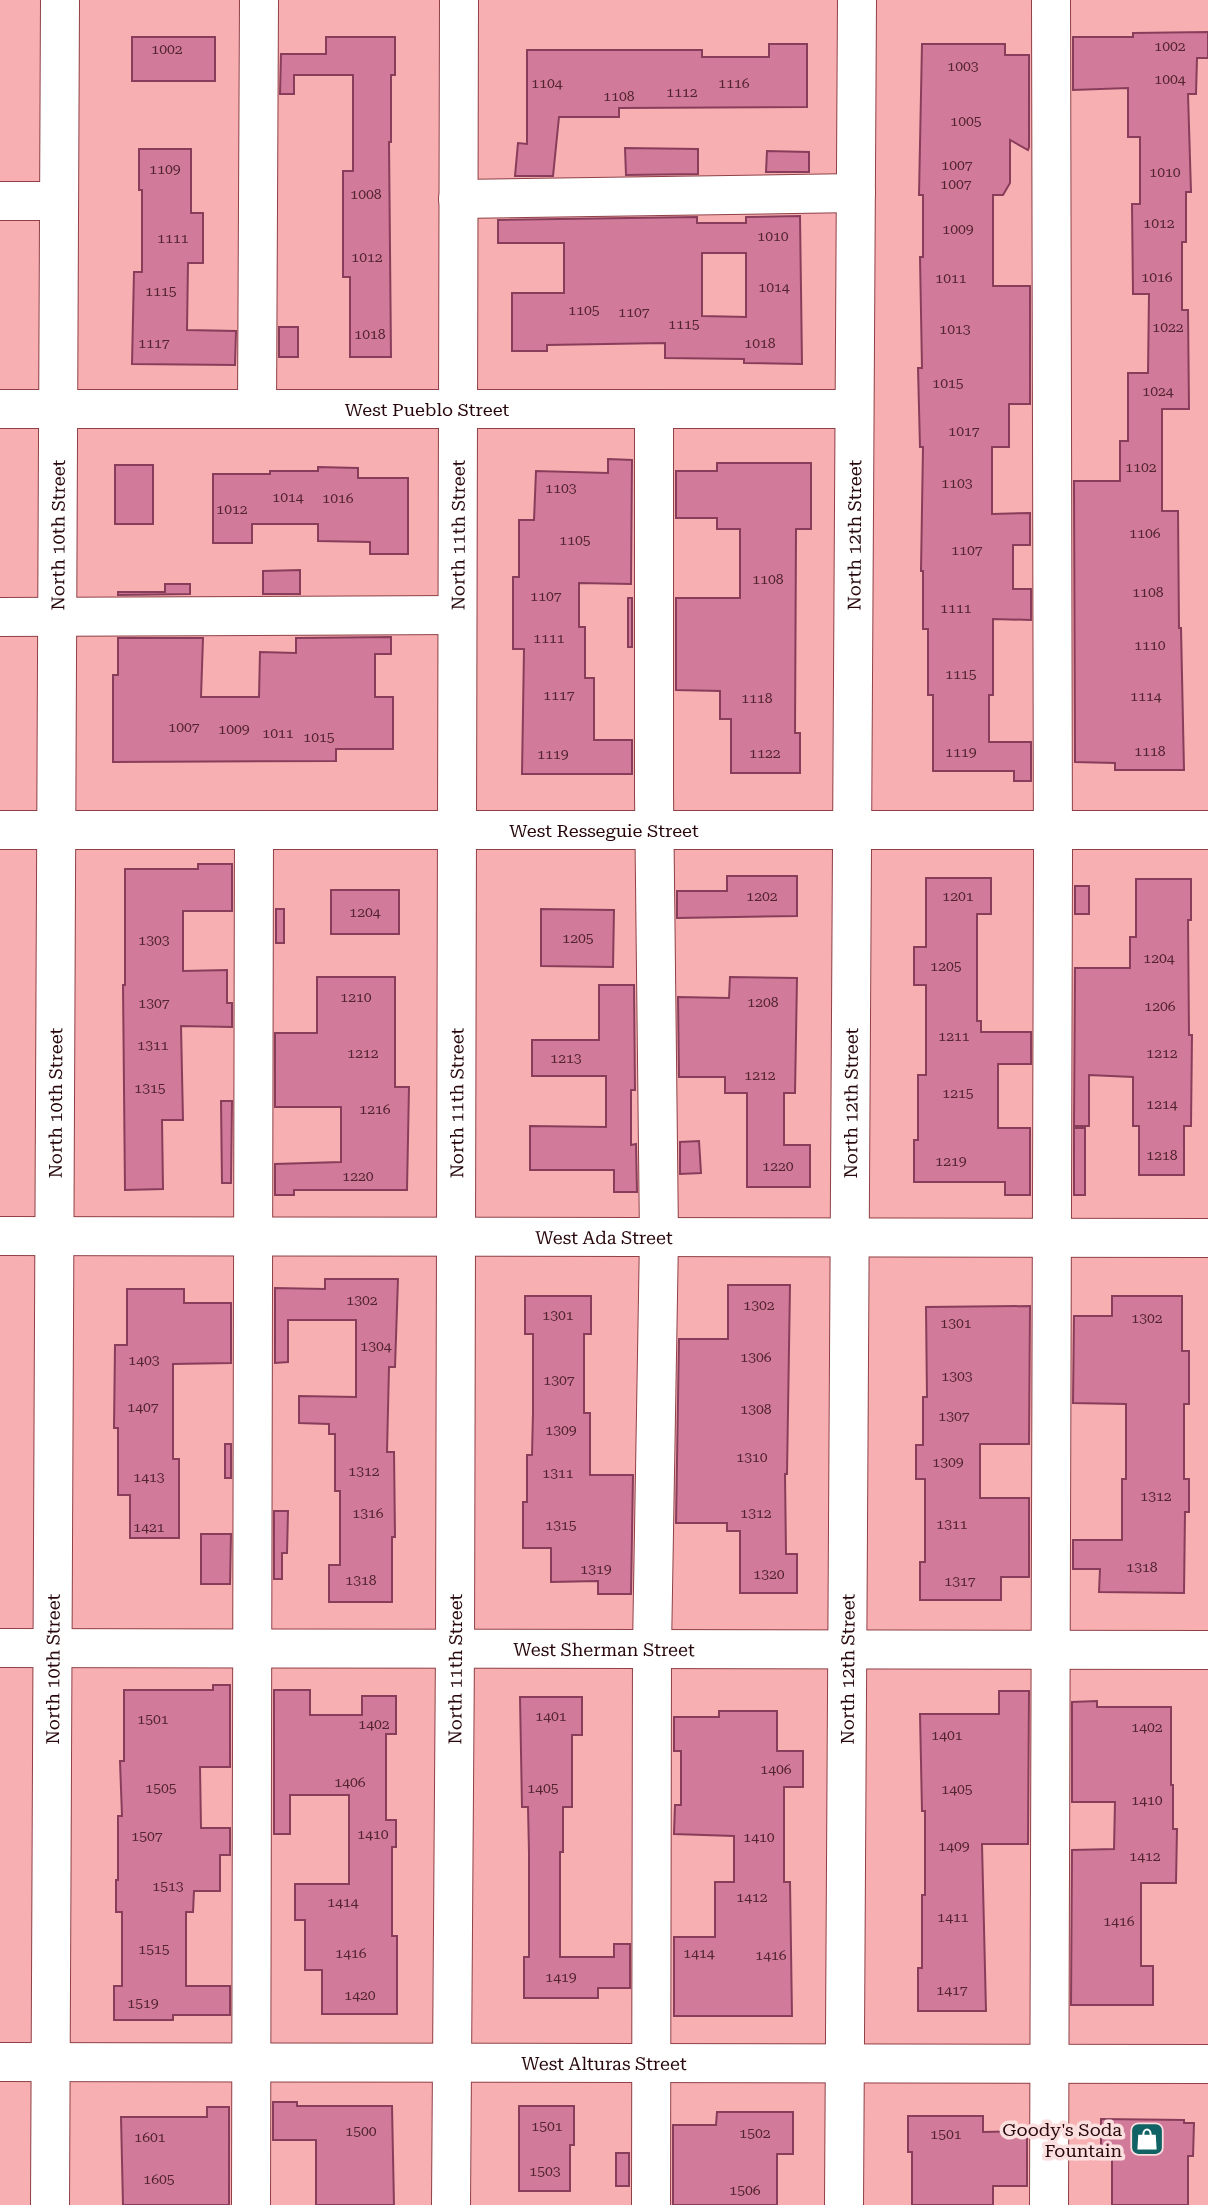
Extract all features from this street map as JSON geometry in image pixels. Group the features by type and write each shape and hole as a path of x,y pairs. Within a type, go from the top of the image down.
{"street":[{"name":"North 10th Street","path":"50,2205 60,0"},
{"path":"257,409 259,0"},
{"name":"North 11th Street","path":"451,2205 459,0"},
{"name":"North 12th Street","path":"844,2205 857,0"},
{"path":"1049,2205 1053,830 1051,0"},
{"path":"458,199 856,193"},
{"path":"0,201 59,201"},
{"name":"West Pueblo Street","path":"0,409 854,409"},
{"path":"651,2205 652,1649 659,1237 654,830 654,409"},
{"path":"0,617 457,615"},
{"name":"West Resseguie Street","path":"0,830 1208,830"},
{"path":"251,2205 254,830"},
{"name":"West Ada Street","path":"0,1236 1208,1238"},
{"name":"West Sherman Street","path":"0,1648 1208,1650"},
{"name":"West Alturas Street","path":"0,2062 1208,2064"}],"building":[{"path":"1208,32 1208,58 1197,58 1196,94 1188,94 1191,192 1186,192 1186,242 1182,242 1182,310 1188,310 1189,409 1162,409 1162,511 1178,511 1184,770 1115,770 1115,763 1075,762 1074,481 1120,481 1120,441 1128,441 1128,373 1148,373 1149,294 1133,294 1132,204 1140,204 1140,137 1128,137 1128,88 1073,90 1073,37 1133,37 1133,33"},
{"path":"132,37 215,37 215,81 132,81"},
{"path":"326,37 395,37 395,75 391,75 389,142 391,357 350,357 350,277 343,277 343,171 353,171 353,75 294,75 294,94 280,94 281,54 326,54"},
{"path":"769,44 807,44 807,107 619,108 619,117 559,117 553,176 515,176 518,143 527,144 527,50 702,50 702,57 769,57"},
{"path":"922,44 1005,44 1005,55 1029,55 1029,147 1028,150 1010,140 1010,183 1003,195 993,195 993,286 1030,286 1030,404 1009,404 1009,447 992,447 992,514 1030,513 1030,545 1013,545 1013,589 1031,589 1031,620 993,619 993,695 989,695 989,742 1031,742 1031,781 1014,781 1014,771 933,771 933,695 928,695 928,629 923,629 921,571 923,447 920,447 918,368 922,368 920,257 923,257 923,195 919,195"},
{"path":"625,148 698,149 698,174 626,175"},
{"path":"139,149 191,149 191,213 203,213 203,263 188,263 187,330 236,331 235,365 132,364 134,272 142,272"},
{"path":"767,151 809,152 809,172 766,172"},
{"path":"800,216 802,364 744,363 744,359 665,358 665,343 547,345 547,351 512,351 512,293 564,293 564,243 498,243 498,220 697,217 697,223 746,223 746,217","holes":["702,253 746,253 746,317 702,316"]},
{"path":"279,327 298,327 298,357 279,357"},
{"path":"608,459 632,460 631,584 579,583 579,627 585,627 585,678 594,678 594,740 632,740 632,774 522,774 524,649 513,649 513,577 519,577 519,520 534,520 536,471 608,473"},
{"path":"717,463 811,463 811,529 796,529 795,733 800,733 800,773 731,773 731,719 720,719 720,691 676,690 676,598 740,598 740,529 717,529 717,518 676,518 676,471 717,471"},
{"path":"115,465 153,465 153,524 115,524"},
{"path":"318,467 358,468 358,478 408,478 408,554 370,554 370,542 318,541 318,524 252,524 252,543 213,543 213,474 318,471"},
{"path":"300,570 300,594 263,594 263,571"},
{"path":"165,584 190,584 190,594 118,595 118,592 165,592"},
{"path":"628,598 632,598 632,647 628,647"},
{"path":"391,637 391,654 375,654 375,697 393,697 393,749 336,749 336,761 113,762 113,675 118,675 118,638 203,638 201,697 259,697 260,652 296,653 296,638"},
{"path":"198,864 232,864 232,911 183,911 183,971 227,970 227,1003 232,1003 232,1027 181,1026 183,1120 162,1120 163,1189 125,1190 125,869 198,869"},
{"path":"727,876 797,876 797,916 677,918 677,891 727,891"},
{"path":"926,878 991,878 991,914 977,914 977,1021 981,1021 981,1032 1031,1032 1031,1064 998,1064 998,1128 1030,1128 1030,1195 1005,1195 1005,1182 914,1182 914,1140 918,1140 918,1075 926,1075 926,985 914,985 914,947 926,947"},
{"path":"1136,879 1191,879 1191,920 1188,920 1189,1035 1192,1035 1191,1126 1184,1126 1184,1175 1139,1175 1139,1126 1133,1126 1133,1077 1089,1075 1089,1126 1074,1126 1075,968 1130,968 1130,937 1136,937"},
{"path":"1075,886 1089,886 1089,914 1075,914"},
{"path":"331,890 399,890 399,934 331,934"},
{"path":"276,909 284,909 284,943 276,943"},
{"path":"541,909 614,910 613,967 541,966"},
{"path":"317,977 395,977 395,1087 409,1087 407,1190 294,1190 294,1195 275,1195 275,1164 341,1162 341,1107 275,1107 275,1033 317,1033"},
{"path":"730,977 797,978 795,1093 784,1093 784,1145 810,1145 810,1187 747,1187 747,1093 725,1093 725,1077 679,1077 678,997 729,998"},
{"path":"599,985 634,985 635,1090 631,1090 631,1145 636,1144 637,1192 614,1192 614,1170 530,1170 530,1126 606,1127 606,1076 532,1076 532,1040 599,1040"},
{"path":"221,1101 232,1101 231,1183 222,1183"},
{"path":"1074,1128 1085,1128 1085,1195 1074,1195"},
{"path":"699,1141 701,1173 680,1174 680,1142"},
{"path":"325,1279 398,1279 395,1367 389,1367 387,1452 394,1452 395,1537 392,1537 392,1602 329,1602 329,1565 340,1565 340,1491 335,1491 335,1434 329,1434 329,1424 299,1423 299,1396 356,1397 356,1320 288,1320 288,1362 275,1363 275,1288 325,1289"},
{"path":"728,1285 790,1285 785,1474 786,1554 797,1554 797,1593 740,1593 740,1531 727,1531 727,1523 676,1523 679,1339 728,1339"},
{"path":"127,1289 184,1289 184,1303 231,1303 231,1363 173,1364 173,1459 179,1459 179,1538 130,1538 130,1495 118,1495 118,1428 114,1428 115,1345 127,1345"},
{"path":"525,1296 591,1296 591,1334 584,1334 584,1413 590,1413 590,1475 633,1475 631,1594 598,1594 598,1581 551,1582 551,1548 523,1548 523,1502 527,1502 527,1455 532,1455 533,1413 533,1334 525,1334"},
{"path":"1112,1296 1182,1296 1182,1351 1189,1351 1189,1404 1184,1404 1184,1479 1189,1479 1189,1512 1185,1512 1184,1593 1099,1592 1100,1569 1073,1569 1073,1540 1122,1540 1122,1479 1126,1479 1126,1404 1073,1403 1074,1316 1112,1316"},
{"path":"1030,1306 1029,1444 980,1444 980,1498 1029,1498 1029,1577 1001,1577 1001,1600 920,1600 920,1562 925,1562 925,1479 916,1479 916,1445 923,1445 923,1397 927,1397 926,1307"},
{"path":"225,1444 231,1444 231,1478 225,1478"},
{"path":"274,1511 288,1511 287,1553 282,1553 282,1579 274,1579"},
{"path":"201,1534 231,1534 230,1584 201,1584"},
{"path":"213,1685 230,1685 230,1767 200,1767 201,1828 230,1828 230,1855 220,1855 220,1891 194,1891 193,1912 186,1912 186,1986 230,1986 230,2015 173,2015 173,2020 114,2020 114,1986 122,1986 122,1912 116,1912 116,1880 118,1816 122,1816 120,1761 124,1761 124,1690 213,1690"},
{"path":"274,1690 310,1690 310,1715 362,1715 362,1696 396,1696 396,1734 386,1734 386,1820 396,1820 396,1847 392,1847 392,1936 397,1936 397,2014 322,2014 322,1970 305,1970 305,1920 295,1920 295,1884 349,1884 349,1795 290,1795 290,1834 274,1834"},
{"path":"999,1691 1029,1691 1028,1844 982,1844 986,2011 918,2011 918,1968 922,1968 922,1895 925,1895 925,1811 922,1811 920,1714 999,1714"},
{"path":"520,1697 582,1697 582,1735 572,1735 572,1807 563,1807 560,1957 614,1957 614,1944 630,1944 630,1988 598,1988 598,1998 524,1998 524,1957 529,1957 529,1852 528,1807 522,1807"},
{"path":"1097,1701 1097,1707 1171,1707 1173,1829 1177,1829 1176,1883 1141,1883 1141,1966 1153,1966 1153,2005 1071,2005 1072,1850 1114,1849 1115,1802 1072,1802 1072,1702"},
{"path":"719,1711 777,1711 777,1751 803,1751 803,1787 784,1787 784,1882 790,1882 792,2016 674,2016 674,1937 715,1937 715,1882 734,1882 734,1836 674,1834 675,1805 681,1805 681,1751 674,1751 674,1717 719,1717"},
{"path":"273,2102 297,2102 297,2106 392,2106 394,2205 316,2205 316,2140 273,2140"},
{"path":"519,2106 574,2106 574,2145 570,2145 570,2191 519,2191"},
{"path":"207,2107 229,2107 229,2205 123,2205 121,2117 207,2117"},
{"path":"717,2112 793,2112 793,2154 777,2154 777,2205 673,2205 673,2125 716,2125"},
{"path":"908,2116 983,2116 983,2132 1027,2131 1027,2186 993,2186 993,2205 912,2205 912,2152 908,2152"},
{"path":"1101,2119 1184,2120 1184,2123 1194,2123 1193,2156 1188,2156 1188,2205 1112,2205 1112,2155 1101,2155"},
{"path":"616,2153 629,2153 629,2186 616,2186"}],"place":[{"name":"Goody's Soda Fountain","path":"1147,2139"}]}
